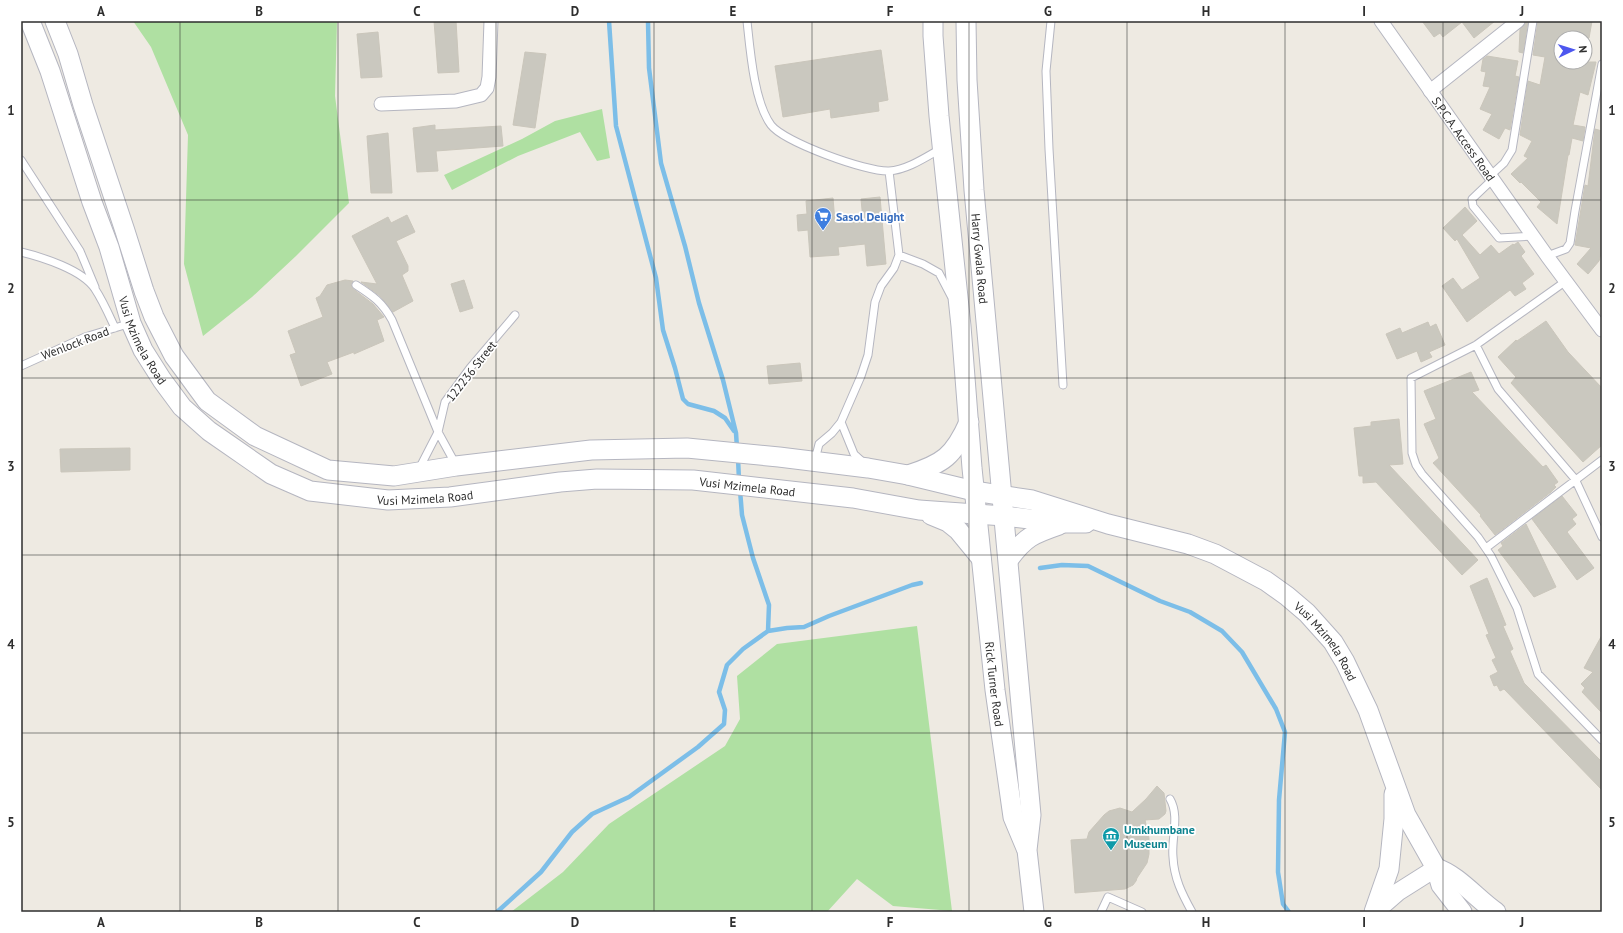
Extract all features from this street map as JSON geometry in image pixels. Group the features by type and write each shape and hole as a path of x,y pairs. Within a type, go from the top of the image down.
{"main road":[{"name":"Vusi Mzimela Road","path":"30,21 50,70 92,202 109,247 123,326 143,350 162,380 182,407 209,431 271,474 310,491 388,500 450,497 560,482 597,479 693,480 853,498 918,510 1004,516 1064,523 1108,524"},
{"name":"Vusi Mzimela Road","path":"55,21 68,54 83,105 154,317 174,356 207,401 255,436 328,470 394,476 456,466 591,450 686,448 761,455 868,468 908,475 974,491 1032,500 1108,524 1180,542 1215,554 1266,581 1287,596 1307,613 1333,642 1354,678 1368,710 1406,815 1436,868 1444,891 1462,912"},
{"path":"933,21 950,234 961,326 974,491"},
{"name":"Harry Gwala Road","path":"966,21 967,80 974,190 1004,516"},
{"path":"908,475 926,469 952,452 961,440 969,422"},
{"name":"Rick Turner Road","path":"974,491 994,690 1013,817 1027,850"},
{"path":"918,510 948,522 958,530 980,558"},
{"name":"Rick Turner Road","path":"1004,516 1031,815 1027,850 1034,912"},
{"path":"1009,559 1020,544 1036,532 1064,523"},
{"path":"1375,912 1389,869 1394,819 1394,784"},
{"path":"1436,868 1449,873 1479,900 1496,912"}],"street":[{"path":"381,104 456,101 481,95 487,88 489,77 491,21"},
{"name":"S.P.C.A. Access Road","path":"1381,21 1547,256 1602,330"},
{"path":"1430,91 1518,21"},
{"path":"1375,912 1398,892 1436,868"}],"lane":[{"path":"747,21 756,86 765,116 771,126 780,133 835,159 863,167 889,171 916,164 944,147"},
{"path":"1051,21 1046,71 1049,149 1063,385"},
{"path":"1533,21 1512,150 1504,163 1472,199 1473,206 1499,238 1534,236"},
{"path":"1547,256 1566,249 1568,246 1602,64"},
{"path":"21,160 80,251 95,287 123,326"},
{"path":"815,462 818,444 832,433 841,422 861,376 868,355 877,295 881,286 894,268 899,255 889,171"},
{"path":"21,252 35,255 74,271 95,287"},
{"path":"899,255 923,264 939,273 952,298 961,326"},
{"path":"1566,281 1476,345 1411,378 1412,453 1416,465 1422,474 1478,537 1492,556 1517,608 1538,674 1602,740"},
{"path":"356,285 370,293 384,306 392,320 438,432 456,466"},
{"name":"122236 Street","path":"417,472 438,432 445,402 470,368 515,315"},
{"name":"Wenlock Road","path":"21,366 85,337 123,326"},
{"path":"1476,345 1498,389 1575,479 1602,537"},
{"path":"841,422 854,454 868,468"},
{"path":"1486,548 1602,460"},
{"path":"1170,799 1174,806 1172,843 1176,877 1192,912"},
{"path":"1101,912 1108,897 1142,912"}],"green space":[{"path":"133,21 337,21 335,96 349,203 252,297 203,336 184,264 188,135 151,47"},
{"path":"602,109 610,158 597,161 580,132 518,156 452,190 444,175 522,139 555,121"},
{"path":"917,626 952,911 893,906 857,879 827,912 511,912 563,872 609,824 725,746 740,719 737,676 777,644"}],"building":[{"path":"434,21 456,21 459,72 438,73"},
{"path":"1422,21 1495,21 1474,38 1462,22 1443,37 1440,33 1434,37"},
{"path":"1526,21 1528,21 1523,53 1519,52 1520,29"},
{"path":"1538,21 1592,21 1590,30 1553,30 1553,70 1593,70 1593,62 1596,62 1588,95 1580,92 1573,125 1585,127 1583,141 1572,138 1557,224 1537,207 1541,202 1511,174 1528,158 1524,156 1532,141 1520,135 1528,81 1540,85 1545,57 1533,55"},
{"path":"378,32 382,77 361,78 357,34"},
{"path":"881,50 888,100 878,102 879,111 831,118 830,109 783,117 775,66"},
{"path":"525,52 546,54 535,128 513,125"},
{"path":"1487,56 1518,61 1515,76 1519,77 1510,130 1505,128 1499,139 1483,130 1492,114 1480,109 1490,87 1483,86 1486,72 1481,71 1483,59"},
{"path":"435,125 435,130 501,126 503,146 436,151 438,171 417,172 413,128"},
{"path":"1595,129 1602,131 1602,250 1599,261 1588,274 1577,264 1591,248 1575,245 1585,185 1588,186"},
{"path":"388,133 392,193 371,193 367,136"},
{"path":"880,197 886,264 867,266 865,244 838,247 839,255 810,257 808,230 798,231 797,215 807,214 806,201 833,198 835,222 863,220 861,199"},
{"path":"1465,207 1477,221 1462,235 1480,255 1491,245 1499,254 1518,242 1525,252 1521,256 1534,274 1522,283 1526,289 1515,296 1510,290 1467,322 1442,286 1453,278 1462,290 1480,278 1457,239 1455,241 1443,228"},
{"path":"407,215 415,232 396,241 408,266 408,271 402,275 413,301 393,312 380,296 361,282 377,284 352,236 388,217 391,223"},
{"path":"345,280 353,281 351,284 352,288 373,304 384,317 377,320 384,341 354,354 354,352 327,362 332,374 301,386 290,355 296,353 288,331 323,317 316,298 320,296 327,285"},
{"path":"464,280 473,308 460,312 451,284"},
{"path":"1546,321 1568,352 1602,388 1602,445 1583,462 1511,383 1516,377 1498,357 1516,340 1517,341"},
{"path":"1428,322 1430,327 1436,324 1445,345 1429,352 1432,357 1421,362 1417,351 1397,359 1386,334 1400,328 1402,333"},
{"path":"800,363 802,381 769,384 767,366"},
{"path":"1471,372 1479,390 1472,392 1543,467 1546,465 1558,482 1554,485 1556,487 1551,492 1495,535 1480,516 1481,515 1433,463 1439,458 1424,424 1436,419 1424,391"},
{"path":"1399,419 1403,464 1389,465 1478,560 1462,575 1376,482 1363,483 1363,476 1359,476 1354,428 1371,426 1371,422"},
{"path":"130,448 130,470 61,472 60,449"},
{"path":"1562,496 1577,515 1572,519 1576,524 1567,532 1594,568 1577,580 1532,519"},
{"path":"1526,524 1556,587 1534,597 1498,550 1503,546 1501,543"},
{"path":"1487,578 1506,625 1503,626 1513,649 1510,651 1524,683 1602,762 1602,790 1504,689 1500,691 1497,685 1494,686 1490,676 1498,672 1492,660 1496,658 1486,635 1489,634 1470,586"},
{"path":"1602,635 1602,713 1582,692 1585,688 1581,684 1593,672 1584,668"},
{"name":"Umkhumbane Museum","path":"1157,786 1164,793 1166,811 1165,814 1159,819 1145,820 1149,838 1149,854 1147,863 1133,885 1125,889 1075,893 1071,840 1087,839 1089,832 1109,811 1120,808 1132,812"}],"waterway":[{"path":"609,21 616,126 656,278 663,330 683,399 688,404 714,411 725,418 734,431"},
{"path":"648,21 649,68 661,163 685,246 699,303 723,380 736,433 737,448"},
{"path":"738,458 739,480"},
{"path":"497,912 541,872 572,832 592,814 629,797 698,747 724,724 725,710 719,692 727,665 743,649 768,631 769,605 753,558 742,515 740,490"},
{"path":"1040,568 1062,565 1088,566 1160,601 1190,612 1222,631 1242,652 1276,709 1285,732 1279,800 1278,872 1283,904 1289,912"},
{"path":"768,631 804,627 829,616 921,583"}],"place":[{"name":"Sasol Delight","path":"823,231"},
{"name":"Umkhumbane Museum","path":"1111,851"}]}
